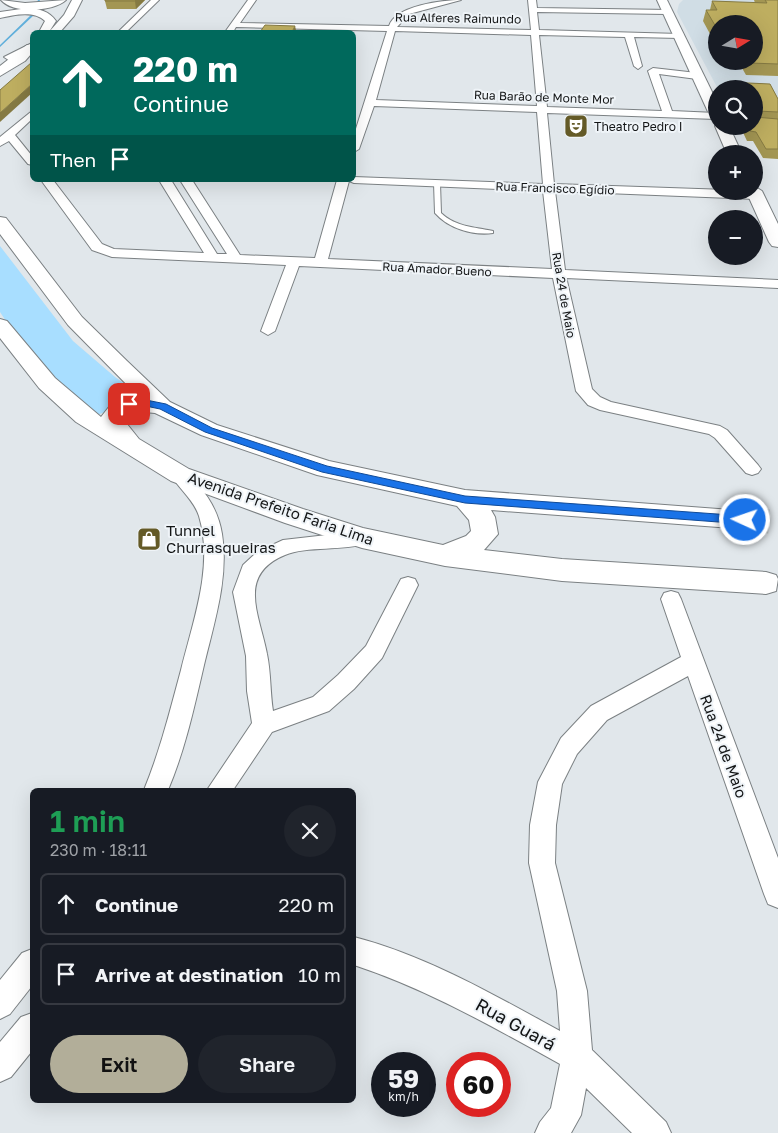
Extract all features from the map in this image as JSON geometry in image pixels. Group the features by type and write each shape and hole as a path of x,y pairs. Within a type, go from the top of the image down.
{"main road":[{"path":"9,2 38,5 60,0"},
{"path":"56,30 69,16 77,0"},
{"path":"676,2 665,7 708,99"},
{"path":"2,15 27,12 46,15 51,24 46,30"},
{"path":"5,60 30,46"},
{"path":"0,72 21,58 30,47"},
{"path":"758,200 778,242"},
{"path":"0,222 75,321 162,406"},
{"name":"Avenida Prefeito Faria Lima","path":"0,325 47,383 84,417 180,474 294,516 362,538 445,556 562,570 766,583"},
{"path":"130,446 111,419 114,412 122,406 141,402 162,406 209,430 326,469 465,499 745,520"},
{"path":"445,556 475,543 485,534 486,528 482,517 465,499"}],"street":[{"path":"124,30 155,0"},
{"path":"231,30 252,0"},
{"path":"356,143 370,103 390,30 398,17 406,12 457,0"},
{"path":"533,5 542,0"},
{"path":"533,5 665,7"},
{"name":"Rua 24 de Maio","path":"533,5 549,188 559,274 575,359 584,391 588,397 606,406 714,430 722,434 752,469"},
{"name":"Rua Alferes Raimundo","path":"235,25 680,36"},
{"path":"629,35 638,66"},
{"path":"668,114 653,71 697,76"},
{"name":"Rua Barão de Monte Mor","path":"370,103 708,115"},
{"path":"30,116 4,139 30,160"},
{"name":"Rua Francisco Egídio","path":"356,180 708,192"},
{"name":"Rua Amador Bueno","path":"49,182 97,247 112,253 210,254 236,259 778,284"},
{"path":"166,182 210,254 227,245"},
{"path":"187,182 236,259"},
{"path":"320,263 342,182"},
{"path":"268,330 294,262"},
{"path":"157,788 172,746 210,596 214,555 208,515 180,474"},
{"path":"264,725 258,691 257,656 243,592 250,570 264,557 283,547 362,538"},
{"path":"220,788 264,725 321,704 346,682 374,652 408,585"},
{"name":"Rua 24 de Maio","path":"671,598 778,894"},
{"path":"551,1133 565,1115 577,1057 572,991 542,863 543,825 550,782 569,746 599,713 693,662"},
{"name":"Rua Guará","path":"356,952 386,961 463,994 577,1057 655,1133"},
{"path":"0,1004 30,966"},
{"path":"0,1066 30,1030"}],"lane":[{"path":"437,183 438,213 443,219 469,229 491,232"}],"shaded area":[{"path":"683,0 778,0 778,97 763,92 763,80 713,80 677,12 679,4"},
{"path":"0,246 73,341 115,377 144,397 92,417 25,350 0,312"}],"building":[{"path":"105,0 136,0 105,1"},
{"path":"765,0 778,0 778,64 763,63 763,15 709,15 706,10 717,10 712,1 767,3"},
{"path":"265,25 295,26 293,30 261,30"},
{"path":"30,64 30,86 0,113 0,90"},
{"path":"763,84 770,84 778,99 778,112 763,111"},
{"path":"763,118 778,119 778,149 766,149 758,135 763,135"}],"waterway":[{"path":"0,46 32,15 39,0"}],"tunnel":[{"path":"745,520 778,522"}],"place":[{"name":"Theatro Pedro I","path":"576,126"},
{"name":"Tunnel Churrasqueiras","path":"149,539"}],"route":[{"path":"129,404 141,402 162,406 209,430 326,469 465,499 633,514 745,520"}]}
